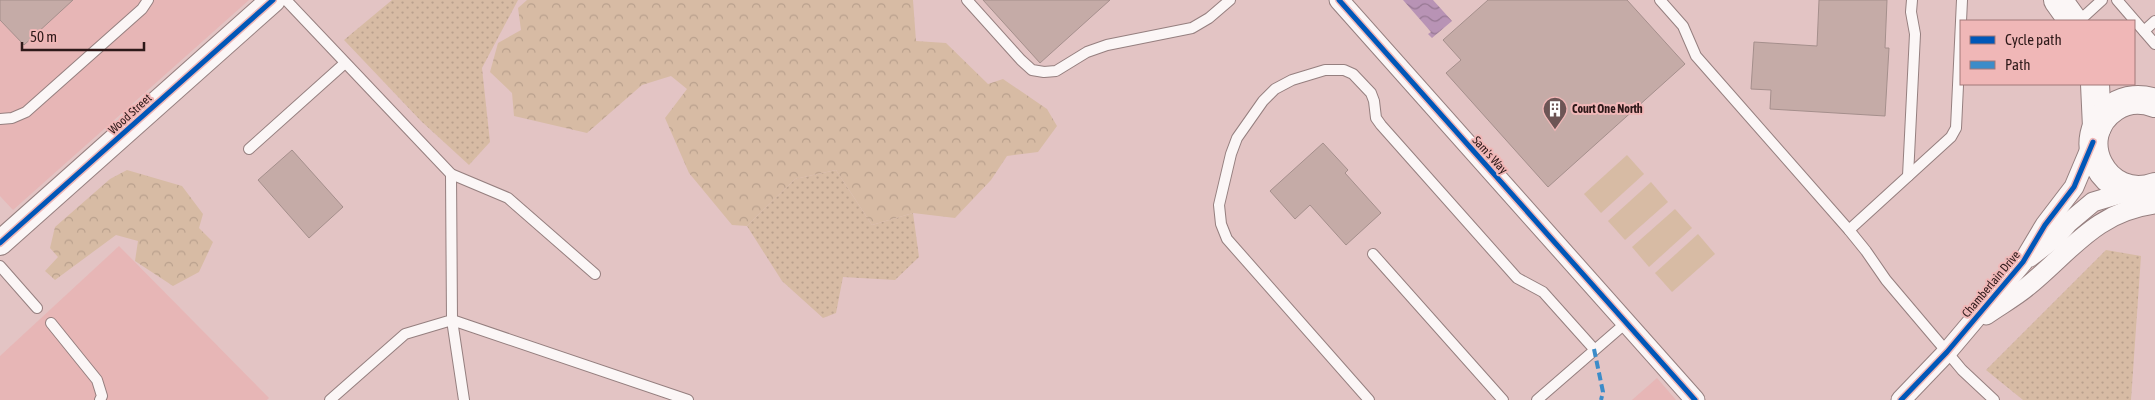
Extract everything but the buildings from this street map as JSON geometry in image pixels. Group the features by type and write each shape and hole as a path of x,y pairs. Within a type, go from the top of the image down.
{"main road":[{"path":"2058,0 2072,20"},
{"path":"2135,82 2155,101"},
{"path":"2095,85 2096,158 2106,176 2118,185 2148,194"},
{"path":"2095,135 2108,112 2121,104 2136,100 2155,101"}],"street":[{"name":"Wood Street","path":"0,243 273,0"},
{"name":"Sam's Way","path":"1339,0 1627,322"},
{"name":"Chamberlain Drive","path":"1901,400 1947,352 2023,262 2045,225 2074,187 2095,135"},
{"path":"1967,328 2027,287 2103,220 2134,208 2148,194"},
{"name":"Chamberlain Drive","path":"2023,262 2056,237 2086,207 2099,199 2148,194"},
{"path":"1627,322 1695,400"}],"lane":[{"path":"0,118 12,118 26,112 142,9 148,0"},
{"path":"286,0 451,174 508,198 595,274"},
{"path":"967,0 1021,60 1032,70 1044,72 1056,71 1088,52 1107,44 1192,28 1230,0"},
{"path":"1660,0 1683,26 1696,56 1849,230 1886,280 1962,370 1994,400"},
{"path":"1908,176 1915,34 1911,12 1912,0"},
{"path":"1961,20 1962,0"},
{"path":"2080,20 2102,0"},
{"path":"2117,0 2134,20"},
{"path":"2135,21 2155,44"},
{"path":"2144,31 2155,21"},
{"path":"1849,230 1951,137 1956,128 1960,43"},
{"path":"249,150 345,63"},
{"path":"1369,400 1227,240 1220,224 1219,205 1231,154 1237,138 1263,101 1275,89 1292,80 1325,70 1344,70 1353,74 1371,93 1376,118 1381,125 1516,278 1543,292 1594,349"},
{"path":"451,174 452,320 464,400"},
{"path":"1372,254 1503,400"},
{"path":"0,266 38,308"},
{"path":"330,400 405,334 452,320 688,400"},
{"path":"1537,400 1627,322"},
{"path":"51,323 97,380 102,396 100,400"}],"shaded area":[{"path":"0,0 249,0 13,210 0,196"},
{"path":"119,246 269,398 267,400 0,400 0,356"},
{"path":"1657,378 1676,400 1632,400"}],"green space":[{"path":"392,0 518,0 482,68 490,142 469,165 421,121 344,40"},
{"path":"527,0 913,0 916,41 946,43 988,84 1003,79 1047,109 1057,126 1038,152 1007,156 991,180 955,218 913,213 872,225 836,170 795,179 747,226 732,225 689,173 665,118 687,89 671,76 642,85 587,133 514,116 512,93 490,72 498,43 521,30 518,8"},
{"path":"1627,155 1644,174 1601,213 1584,194"},
{"path":"127,170 182,186 203,214 199,228 213,242 199,272 173,286 135,261 138,241 116,235 55,280 45,271 58,257 50,248 55,227 110,179"},
{"path":"836,170 872,225 913,213 919,257 895,280 843,277 836,313 823,318 782,281 747,226 795,179"},
{"path":"1651,182 1668,202 1625,240 1608,221"},
{"path":"1675,209 1692,228 1649,267 1632,247"},
{"path":"1698,234 1715,254 1672,292 1655,273"},
{"path":"2106,250 2141,256 2131,400 2023,400 1986,370"}],"water":[{"path":"1403,0 1433,0 1452,21 1432,38 1428,34 1431,32"}],"marked path":[{"path":"1594,349 1603,392 1601,400"}],"cycle path":[{"path":"0,243 273,0"},
{"path":"1339,0 1695,400"},
{"path":"1901,400 1947,352 2023,262 2045,225 2074,187 2093,142"}],"place":[{"name":"Court One North","path":"1555,130"}]}
